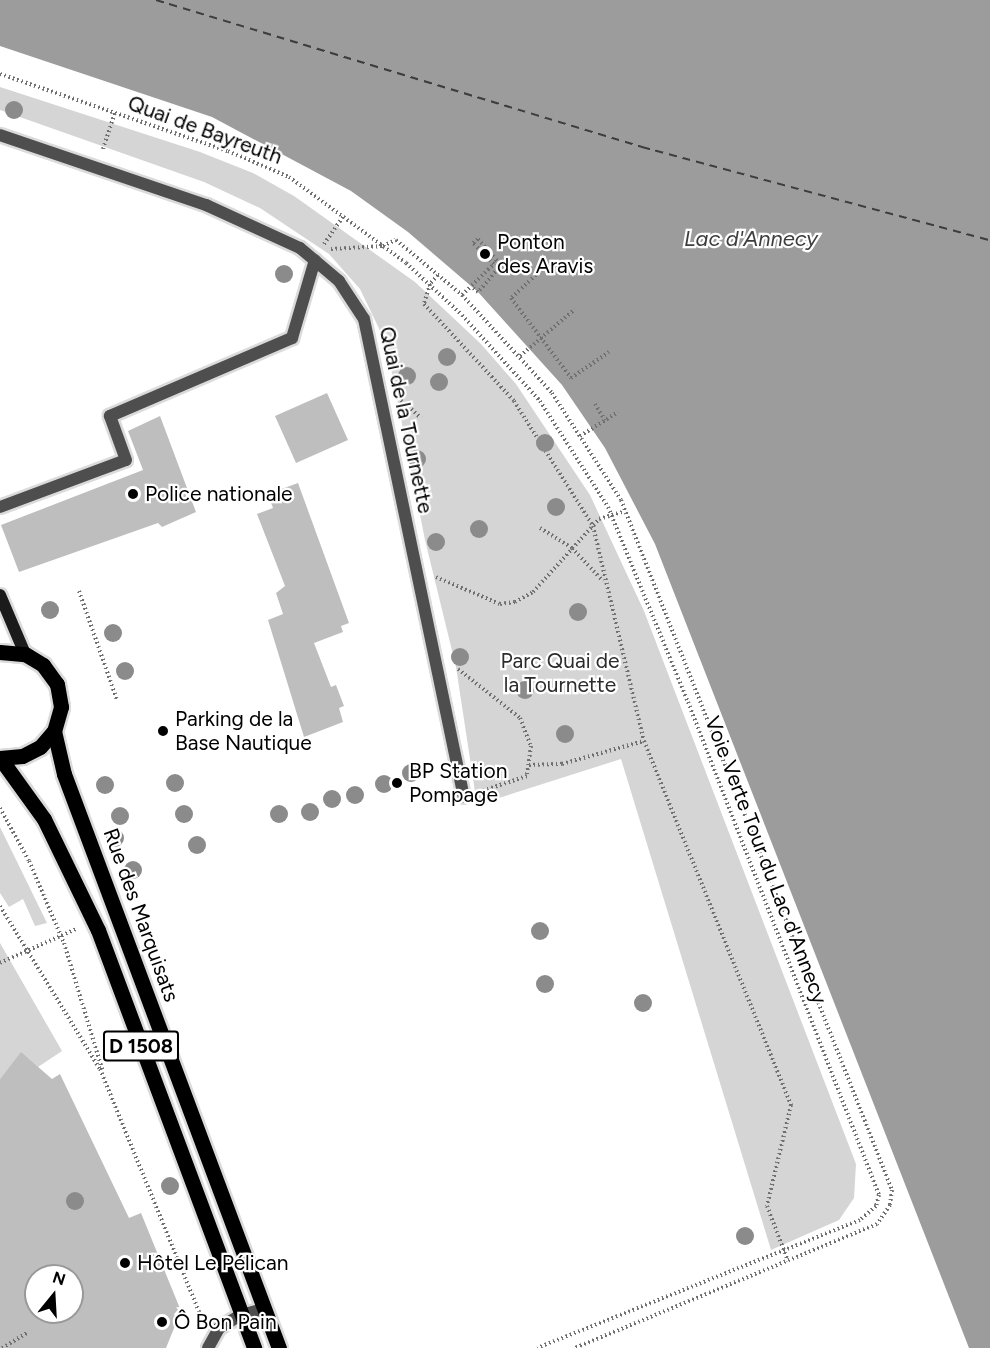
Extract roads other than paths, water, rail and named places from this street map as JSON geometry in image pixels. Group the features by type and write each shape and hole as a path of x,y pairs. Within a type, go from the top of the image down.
{"main road":[{"path":"0,595 25,654"},
{"path":"0,652 25,654 48,670 57,684 61,707 54,731 32,753 0,758"},
{"name":"Rue des Marquisats","path":"54,731 64,774 279,1348"},
{"name":"D 1508","path":"0,758 44,819 93,921 254,1348"}],"street":[{"name":"Quai de la Tournette","path":"0,135 206,205 300,248 339,281 364,319 420,577 464,797"},
{"path":"0,507 126,460 110,416 292,338 315,260"},
{"path":"210,1345 219,1328 241,1315 264,1309"}],"water":[{"name":"Lac d'Annecy","path":"0,0 990,0 990,1348 969,1348 655,544 605,448 562,385 478,292 408,232 351,191 212,117 0,46"}],"place":[{"name":"Ponton des Aravis","path":"485,254"},
{"name":"Police nationale","path":"133,494"},
{"name":"Parking de la Base Nautique","path":"163,731"},
{"name":"BP Station Pompage","path":"397,783"},
{"name":"Hôtel Le Pélican","path":"125,1263"},
{"name":"Ô Bon Pain","path":"162,1322"}],"park label":[{"name":"Parc Quai de la Tournette","path":"560,673"}]}
